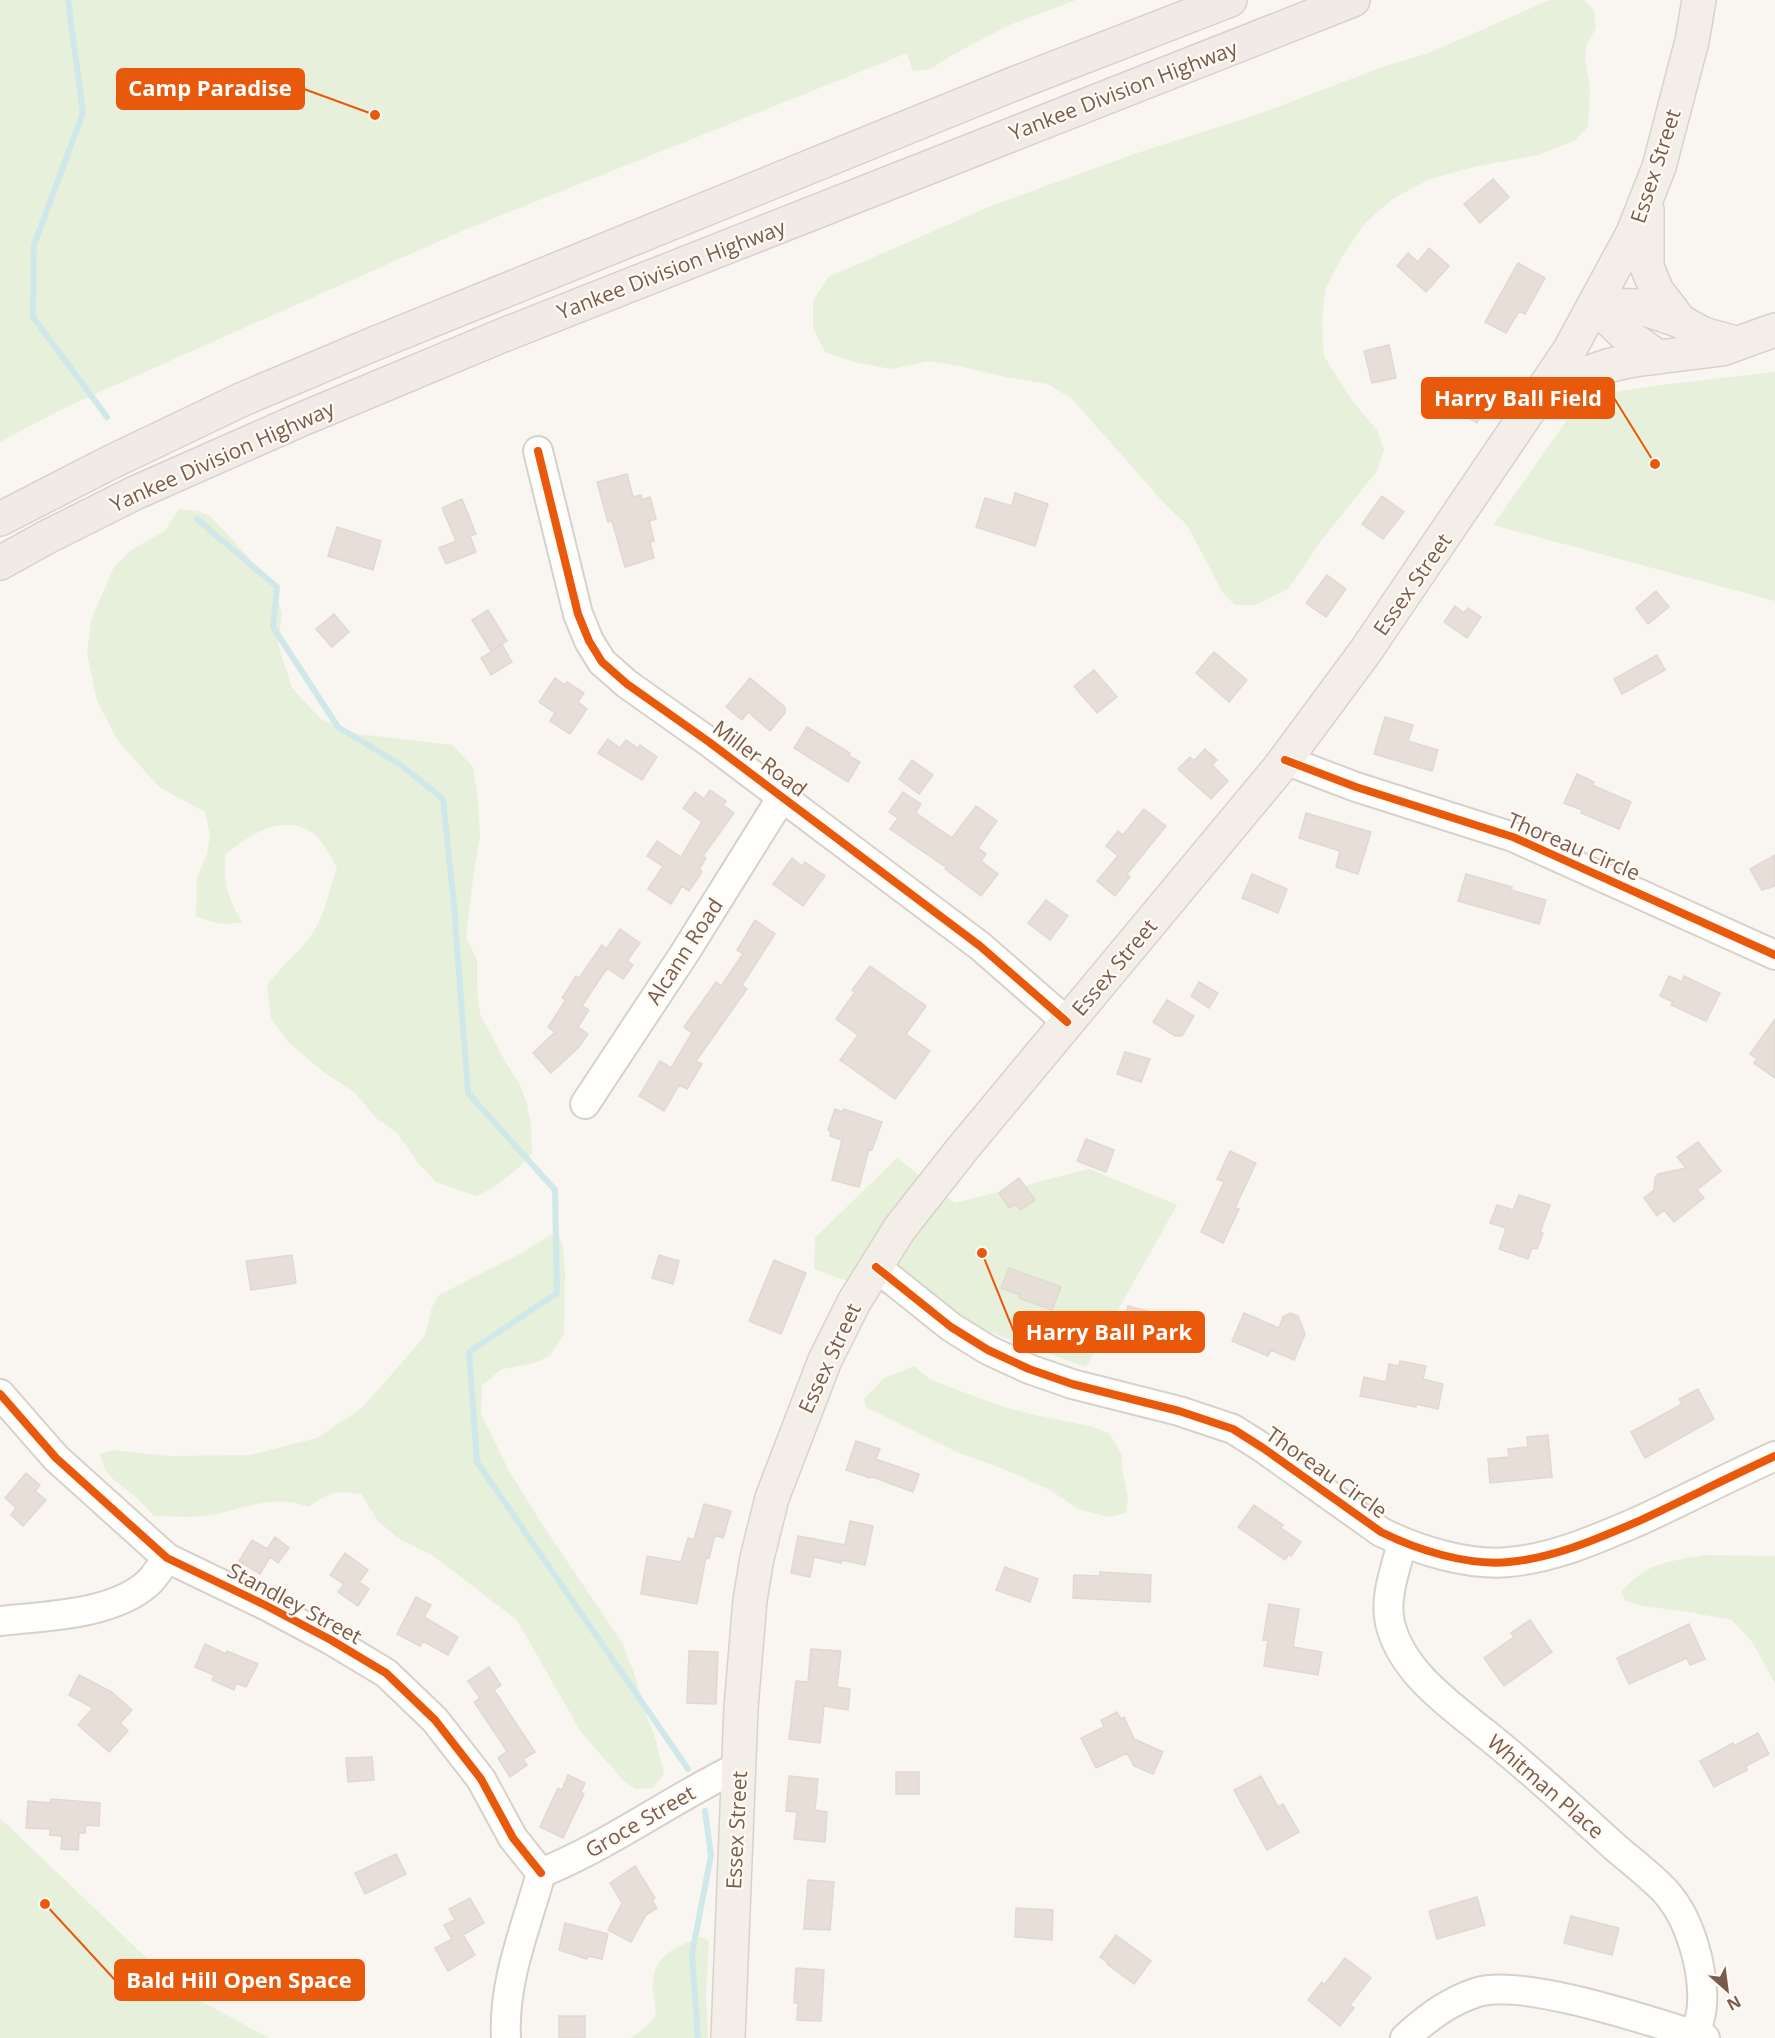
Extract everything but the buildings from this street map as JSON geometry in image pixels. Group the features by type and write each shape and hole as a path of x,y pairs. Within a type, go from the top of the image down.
{"highway":[{"name":"Yankee Division Highway","path":"0,519 109,463 212,414 371,345 1016,83 1230,0"},
{"name":"Yankee Division Highway","path":"0,563 46,537 137,492 458,354 1353,0"}],"main road":[{"name":"Essex Street","path":"728,2038 738,1767 745,1644 750,1600 757,1558 772,1498 825,1360 854,1302 900,1228 923,1197 1285,760 1365,652 1540,396 1595,305 1633,233 1659,167 1692,41 1699,0"},
{"path":"1646,200 1647,267 1657,291 1680,321"},
{"path":"1595,305 1636,306 1680,321 1703,334 1738,343"},
{"path":"1595,305 1621,331 1658,357"},
{"path":"1540,396 1600,366 1635,359 1722,349 1775,330"}],"street":[{"name":"Miller Road","path":"538,452 579,614 589,641 602,662 627,684 709,742 980,946 1067,1022"},
{"name":"Thoreau Circle","path":"1285,760 1356,787 1513,837 1775,955"},
{"name":"Alcann Road","path":"585,1104 690,944 782,797"},
{"name":"Thoreau Circle","path":"876,1266 951,1327 988,1350 1029,1370 1179,1411 1233,1430 1263,1448 1359,1517 1402,1543 1447,1556 1507,1563 1566,1550 1605,1536 1775,1456"},
{"name":"Standley Street","path":"0,1394 56,1458 167,1558 265,1605 331,1640 386,1673 435,1720 481,1779 513,1838 541,1873"},
{"name":"Whitman Place","path":"1402,1543 1389,1595 1389,1611 1393,1635 1403,1656 1426,1683 1451,1706 1670,1896 1688,1928 1699,1963 1702,2004 1700,2037"},
{"path":"0,1621 84,1611 119,1601 147,1583 167,1558"},
{"name":"Groce Street","path":"541,1873 601,1846 700,1786 738,1767"},
{"path":"506,2038 505,2012 514,1962 541,1873"},
{"path":"1405,2038 1427,2018 1454,2001 1480,1991 1507,1990 1554,1995 1700,2037"}],"green space":[{"path":"0,0 1076,0 1009,25 950,56 931,69 913,71 907,53 462,231 64,408 0,442"},
{"path":"1550,0 1584,0 1594,10 1596,28 1587,44 1585,59 1590,89 1588,126 1576,140 1538,155 1473,167 1430,179 1394,198 1366,222 1343,255 1325,290 1322,320 1324,356 1351,399 1377,430 1384,450 1377,471 1321,541 1288,589 1256,605 1235,605 1223,593 1187,525 1164,503 1072,399 1048,384 959,366 929,361 891,369 854,362 825,352 813,328 813,301 828,277 996,204 1140,152 1256,115 1385,66 1426,54"},
{"path":"1775,372 1775,601 1493,525 1579,403 1592,396 1660,385"},
{"path":"179,509 198,511 210,516 246,554 275,591 282,613 278,645 292,688 321,719 358,734 452,745 473,767 480,837 466,937 477,960 480,1014 520,1085 527,1104 531,1124 532,1154 506,1178 476,1196 436,1182 418,1163 397,1133 376,1118 354,1092 322,1071 288,1042 271,1018 267,985 315,929 325,907 337,867 322,843 305,828 293,825 281,825 257,833 225,855 228,890 242,922 219,923 196,916 197,877 207,854 210,835 205,812 159,787 118,741 97,701 87,653 91,620 114,567 131,550 165,531"},
{"path":"897,1158 955,1203 1089,1169 1177,1205 1086,1367 814,1269 815,1238"},
{"path":"557,1231 563,1246 565,1272 564,1334 550,1356 534,1363 502,1369 482,1385 481,1414 508,1469 622,1643 654,1734 664,1774 653,1788 635,1789 622,1779 581,1732 517,1620 432,1555 398,1538 378,1521 361,1494 333,1493 308,1507 295,1503 268,1502 202,1516 154,1516 137,1498 111,1477 100,1454 113,1450 168,1456 250,1455 317,1438 362,1408 425,1336 432,1307 439,1295 520,1254"},
{"path":"914,1366 931,1380 1001,1406 1089,1426 1109,1433 1121,1453 1128,1497 1126,1513 1109,1517 1078,1509 1050,1490 1004,1469 959,1453 866,1407 864,1399 884,1378"},
{"path":"1704,1555 1775,1556 1775,1683 1752,1642 1732,1620 1625,1601 1621,1592 1649,1569 1669,1562"},
{"path":"0,1818 179,1989 269,2038 0,2038"},
{"path":"701,1937 709,1941 706,1993 708,2038 631,2038 648,2025 655,2015 653,1980 659,1962 665,1955 681,1945"}],"waterway":[{"path":"68,0 83,113 34,245 33,317 107,417"},
{"path":"197,519 277,587 273,627 338,727 401,765 443,799 454,906 468,1093 555,1190 557,1293 469,1352 477,1462 688,1769"},
{"path":"698,2038 692,1954 711,1855 705,1811"}],"cycle path":[{"path":"538,451 578,614 589,641 602,662 627,684 709,742 980,946 1067,1022"},
{"path":"1285,760 1356,787 1513,837 1775,955"},
{"path":"876,1267 951,1327 988,1350 1029,1369 1072,1384 1179,1411 1233,1429 1381,1532 1410,1545 1460,1559 1493,1563 1509,1562 1526,1560 1575,1547 1639,1521 1775,1456"},
{"path":"0,1394 56,1458 167,1558 265,1605 331,1640 386,1673 435,1720 481,1779 513,1838 541,1873"}],"place":[{"name":"Camp Paradise","path":"375,115"},
{"name":"Harry Ball Field","path":"1655,464"},
{"name":"Harry Ball Park","path":"982,1253"},
{"name":"Bald Hill Open Space","path":"45,1904"}]}
